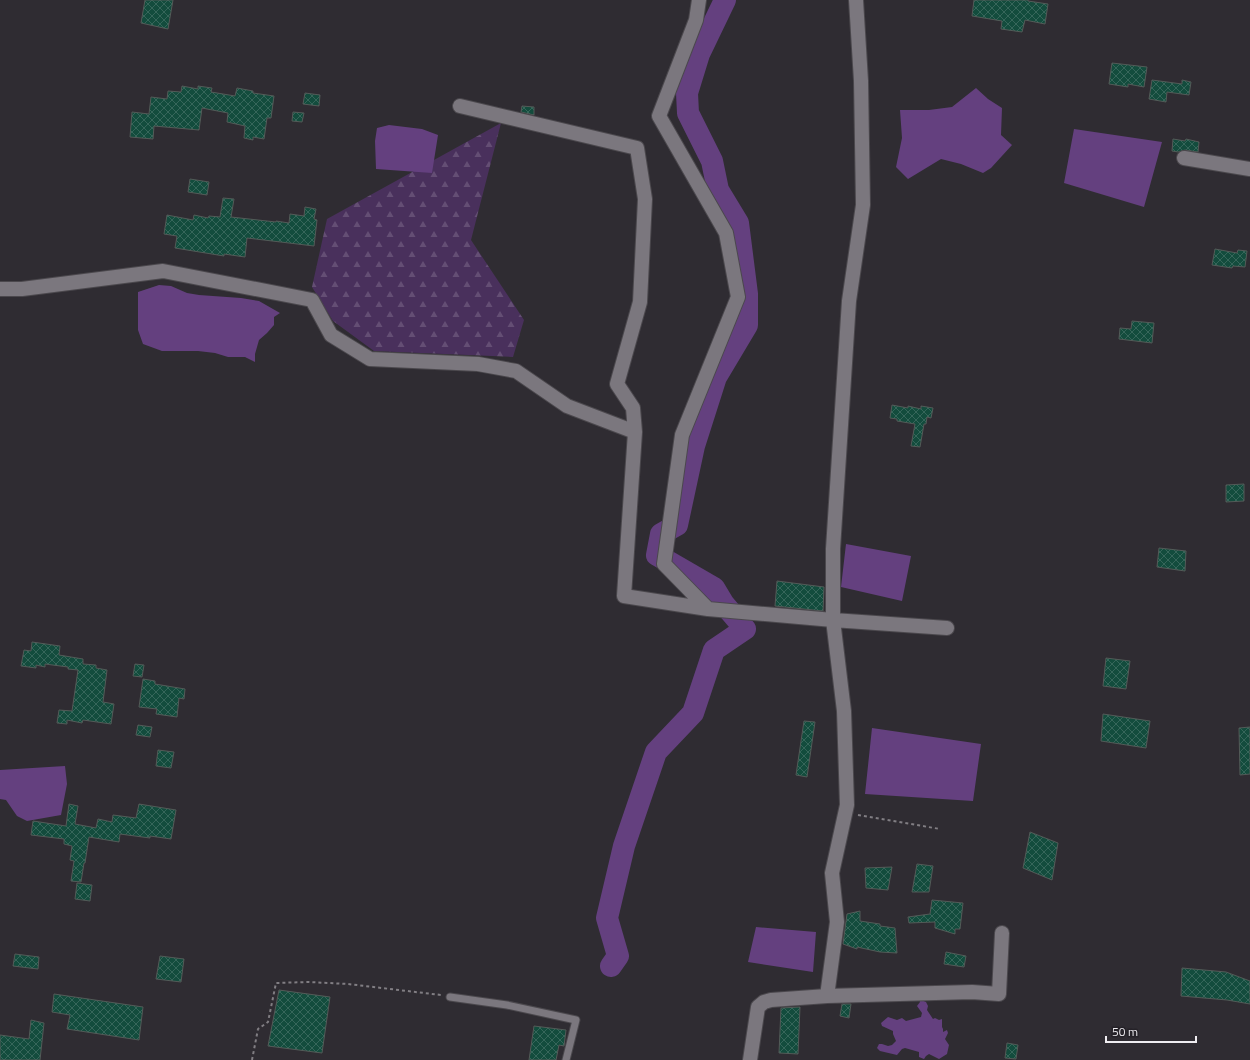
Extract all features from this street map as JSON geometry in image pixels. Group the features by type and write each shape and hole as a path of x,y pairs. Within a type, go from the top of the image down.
{"street":[{"path":"699,0 696,20 659,116 726,233 738,297 682,435 664,564 708,609"},
{"path":"827,996 837,922 832,873 847,805 844,712 833,620 833,549 849,301 863,205 861,81 856,0"},
{"path":"460,106 637,148 645,199 640,302 617,384 633,408 635,432 624,596 708,609 947,628"},
{"path":"1184,158 1250,169"},
{"path":"0,289 22,289 163,271 312,300 331,335 370,359 478,364 516,371 567,406 635,432"},
{"path":"750,1060 757,1009 762,1003 772,1000 827,996 972,992 999,994 1002,933"}],"lane":[{"path":"450,997 507,1005 576,1020 566,1060"}],"path":[{"path":"845,813 940,829"},
{"path":"252,1060 258,1029 268,1022 276,983 309,982 348,984 450,997"}],"green space":[{"path":"501,123 471,240 524,320 513,357 374,351 333,321 312,287 327,219"}],"shaded area":[{"path":"976,88 988,99 1002,108 1001,135 1012,145 991,168 983,173 961,164 941,159 908,179 896,167 902,138 900,110 929,110 952,107"},
{"path":"389,125 422,129 438,135 432,173 376,169 375,141 377,128"},
{"path":"1074,129 1162,142 1144,207 1064,183"},
{"path":"159,285 171,286 187,293 199,295 259,301 280,313 274,317 274,325 259,340 255,354 255,362 245,357 228,357 215,353 198,351 162,351 143,344 138,330 138,292"},
{"path":"846,544 911,556 902,601 841,587"},
{"path":"872,728 981,744 973,801 865,794"},
{"path":"65,766 67,784 61,815 27,821 17,816 6,800 0,799 0,770"},
{"path":"756,927 816,932 813,972 748,962"},
{"path":"919,999 926,1002 928,1006 927,1010 933,1019 942,1019 943,1032 947,1030 948,1033 945,1039 949,1045 947,1054 939,1059 929,1054 924,1059 919,1057 919,1052 905,1048 902,1049 897,1055 880,1051 877,1048 879,1044 888,1046 892,1045 896,1041 893,1031 882,1026 881,1023 888,1017 897,1020 902,1018 906,1021 921,1017 922,1013 917,1006 920,1002"}],"building":[{"path":"145,0 173,0 168,29 141,23"},
{"path":"974,0 1028,0 1048,4 1045,24 1025,20 1022,32 1001,29 1002,21 972,16"},
{"path":"1112,63 1147,67 1144,87 1128,84 1128,87 1109,84"},
{"path":"1152,80 1182,84 1182,80 1191,82 1189,95 1167,92 1166,102 1149,99"},
{"path":"182,86 198,89 198,86 212,88 211,92 235,96 237,88 253,91 253,93 274,96 271,118 267,118 264,139 253,137 253,140 244,138 245,126 227,122 228,113 202,108 199,130 154,126 153,139 130,137 132,112 149,114 151,97 167,99 168,91 181,92"},
{"path":"305,93 320,95 319,106 303,104"},
{"path":"522,106 534,107 534,115 521,112"},
{"path":"293,112 304,113 302,122 292,121"},
{"path":"1173,139 1185,141 1186,139 1199,142 1198,152 1185,150 1178,152 1172,151"},
{"path":"190,179 209,182 207,195 188,192"},
{"path":"223,198 234,199 231,217 289,223 290,214 304,216 305,207 316,209 314,219 317,220 314,246 247,238 245,257 224,254 224,256 175,248 177,236 164,234 167,215 193,220 194,215 208,218 209,216 220,217"},
{"path":"1215,249 1237,253 1238,250 1247,251 1245,267 1233,266 1232,268 1212,265"},
{"path":"1132,321 1154,323 1152,343 1119,339 1120,328 1131,329"},
{"path":"892,405 921,409 921,406 933,408 931,418 927,417 926,424 924,424 920,447 911,446 915,424 897,421 897,419 890,418"},
{"path":"1244,484 1244,501 1226,502 1226,485"},
{"path":"1159,548 1186,551 1185,571 1157,567"},
{"path":"777,581 824,587 823,611 775,606"},
{"path":"32,642 60,646 59,655 83,659 83,664 96,665 96,668 107,670 103,702 114,704 111,724 83,720 82,723 67,720 67,724 57,723 59,710 72,711 78,670 45,664 45,667 36,665 36,668 21,666 24,650 31,651"},
{"path":"1106,658 1130,661 1126,689 1103,686"},
{"path":"135,664 144,665 142,677 133,676"},
{"path":"143,679 155,681 155,684 185,689 184,699 179,698 177,717 156,714 157,709 139,707"},
{"path":"1103,714 1150,721 1146,748 1101,741"},
{"path":"804,721 815,722 807,777 796,775"},
{"path":"138,725 152,727 150,737 136,735"},
{"path":"1250,727 1250,774 1240,775 1239,728"},
{"path":"158,750 174,752 171,768 156,766"},
{"path":"69,804 78,806 75,824 96,828 98,819 112,822 113,815 136,818 139,804 176,810 171,839 120,834 119,842 89,837 81,882 71,881 74,861 70,860 72,846 64,844 64,839 31,835 33,821 66,826"},
{"path":"1030,832 1058,843 1052,880 1023,868"},
{"path":"917,864 933,866 929,892 912,892"},
{"path":"892,867 888,890 866,888 865,868"},
{"path":"77,883 92,885 90,901 75,899"},
{"path":"932,900 963,903 960,929 955,929 955,934 935,928 935,922 909,923 908,917 930,914"},
{"path":"860,911 860,921 895,928 897,953 880,952 857,947 857,949 843,944 847,914"},
{"path":"946,952 966,956 964,967 944,964"},
{"path":"15,954 39,957 38,969 13,966"},
{"path":"160,956 184,959 181,982 156,979"},
{"path":"1182,968 1226,972 1250,981 1250,1004 1227,1000 1181,996"},
{"path":"279,990 330,997 322,1053 268,1046"},
{"path":"54,994 143,1007 139,1040 67,1029 70,1015 52,1012"},
{"path":"842,1004 851,1004 849,1018 840,1016"},
{"path":"800,1007 798,1054 779,1053 781,1008"},
{"path":"31,1020 44,1023 40,1060 0,1060 0,1035 29,1039"},
{"path":"534,1026 566,1030 564,1046 559,1045 556,1060 529,1060"},
{"path":"1007,1043 1018,1045 1016,1059 1005,1058"}],"waterway":[{"path":"611,966 618,956 607,918 624,846 656,752 693,713 714,650 745,629 723,603 714,588 657,555 661,534 677,525 694,446 716,377 747,325 747,294 738,223 718,190 712,161 688,113 687,93 699,54 725,0"}]}
